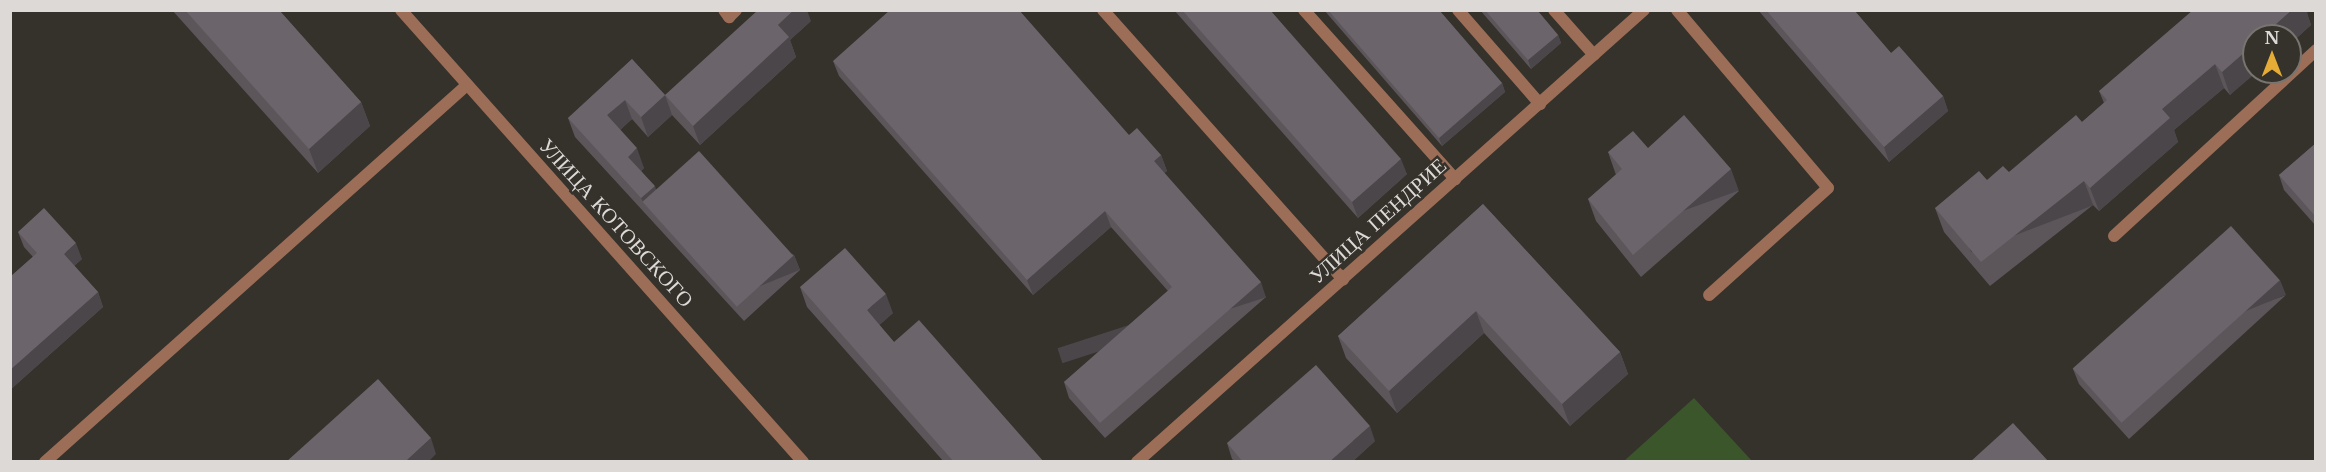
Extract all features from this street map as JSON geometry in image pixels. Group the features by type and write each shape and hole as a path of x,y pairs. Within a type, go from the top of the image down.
{"street":[{"name":"УЛИЦА КОТОВСКОГО","path":"401,10 803,462"},
{"path":"724,10 729,16 736,10"},
{"path":"1103,10 1342,279"},
{"path":"1304,10 1455,179"},
{"path":"1458,10 1540,104"},
{"path":"1554,10 1594,55"},
{"name":"УЛИЦА ПЕНДРИЕ","path":"1137,462 1644,10"},
{"path":"1677,10 1828,188 1709,295"},
{"path":"2114,236 2316,50"},
{"path":"45,462 467,85"}],"green space":[{"path":"1694,398 1752,461 1624,461"}],"building":[{"path":"185,10 279,10 361,102 309,149"},
{"path":"758,10 794,10 778,25 789,37 693,126 665,95"},
{"path":"890,10 1019,10 1129,135 1137,128 1161,155 1154,161 1261,282 1100,423 1064,382 1172,287 1105,211 1027,280 833,61"},
{"path":"1182,10 1270,10 1401,159 1352,202"},
{"path":"1328,10 1439,10 1502,83 1439,138"},
{"path":"1485,10 1537,10 1558,35 1528,60"},
{"path":"1766,10 1854,10 1891,53 1899,46 1943,96 1884,147"},
{"path":"2193,10 2292,10 2276,24 2242,24 2242,54 2222,72 2215,64 2162,109 2170,118 2090,188 2084,181 1981,262 1935,208 1979,171 1987,180 2003,166 2009,172 2076,115 2082,122 2107,100 2099,91"},
{"path":"632,59 665,95 641,117 625,100 607,115 637,148 628,157 655,186 641,198 568,118"},
{"path":"1684,115 1731,169 1633,255 1588,199 1622,169 1608,152 1633,131 1648,148"},
{"path":"2316,143 2316,217 2279,175"},
{"path":"699,151 793,256 737,307 643,202"},
{"path":"1483,204 1620,352 1562,404 1476,311 1389,391 1338,336"},
{"path":"44,208 76,243 64,254 98,292 10,370 10,277 37,253 18,232"},
{"path":"2231,226 2280,280 2122,423 2073,369"},
{"path":"845,248 886,294 867,310 894,342 919,320 1044,462 954,462 800,287"},
{"path":"1316,365 1370,426 1329,462 1243,462 1227,443"},
{"path":"378,379 431,438 405,462 286,462"},
{"path":"2013,423 2049,462 1970,462"}]}
